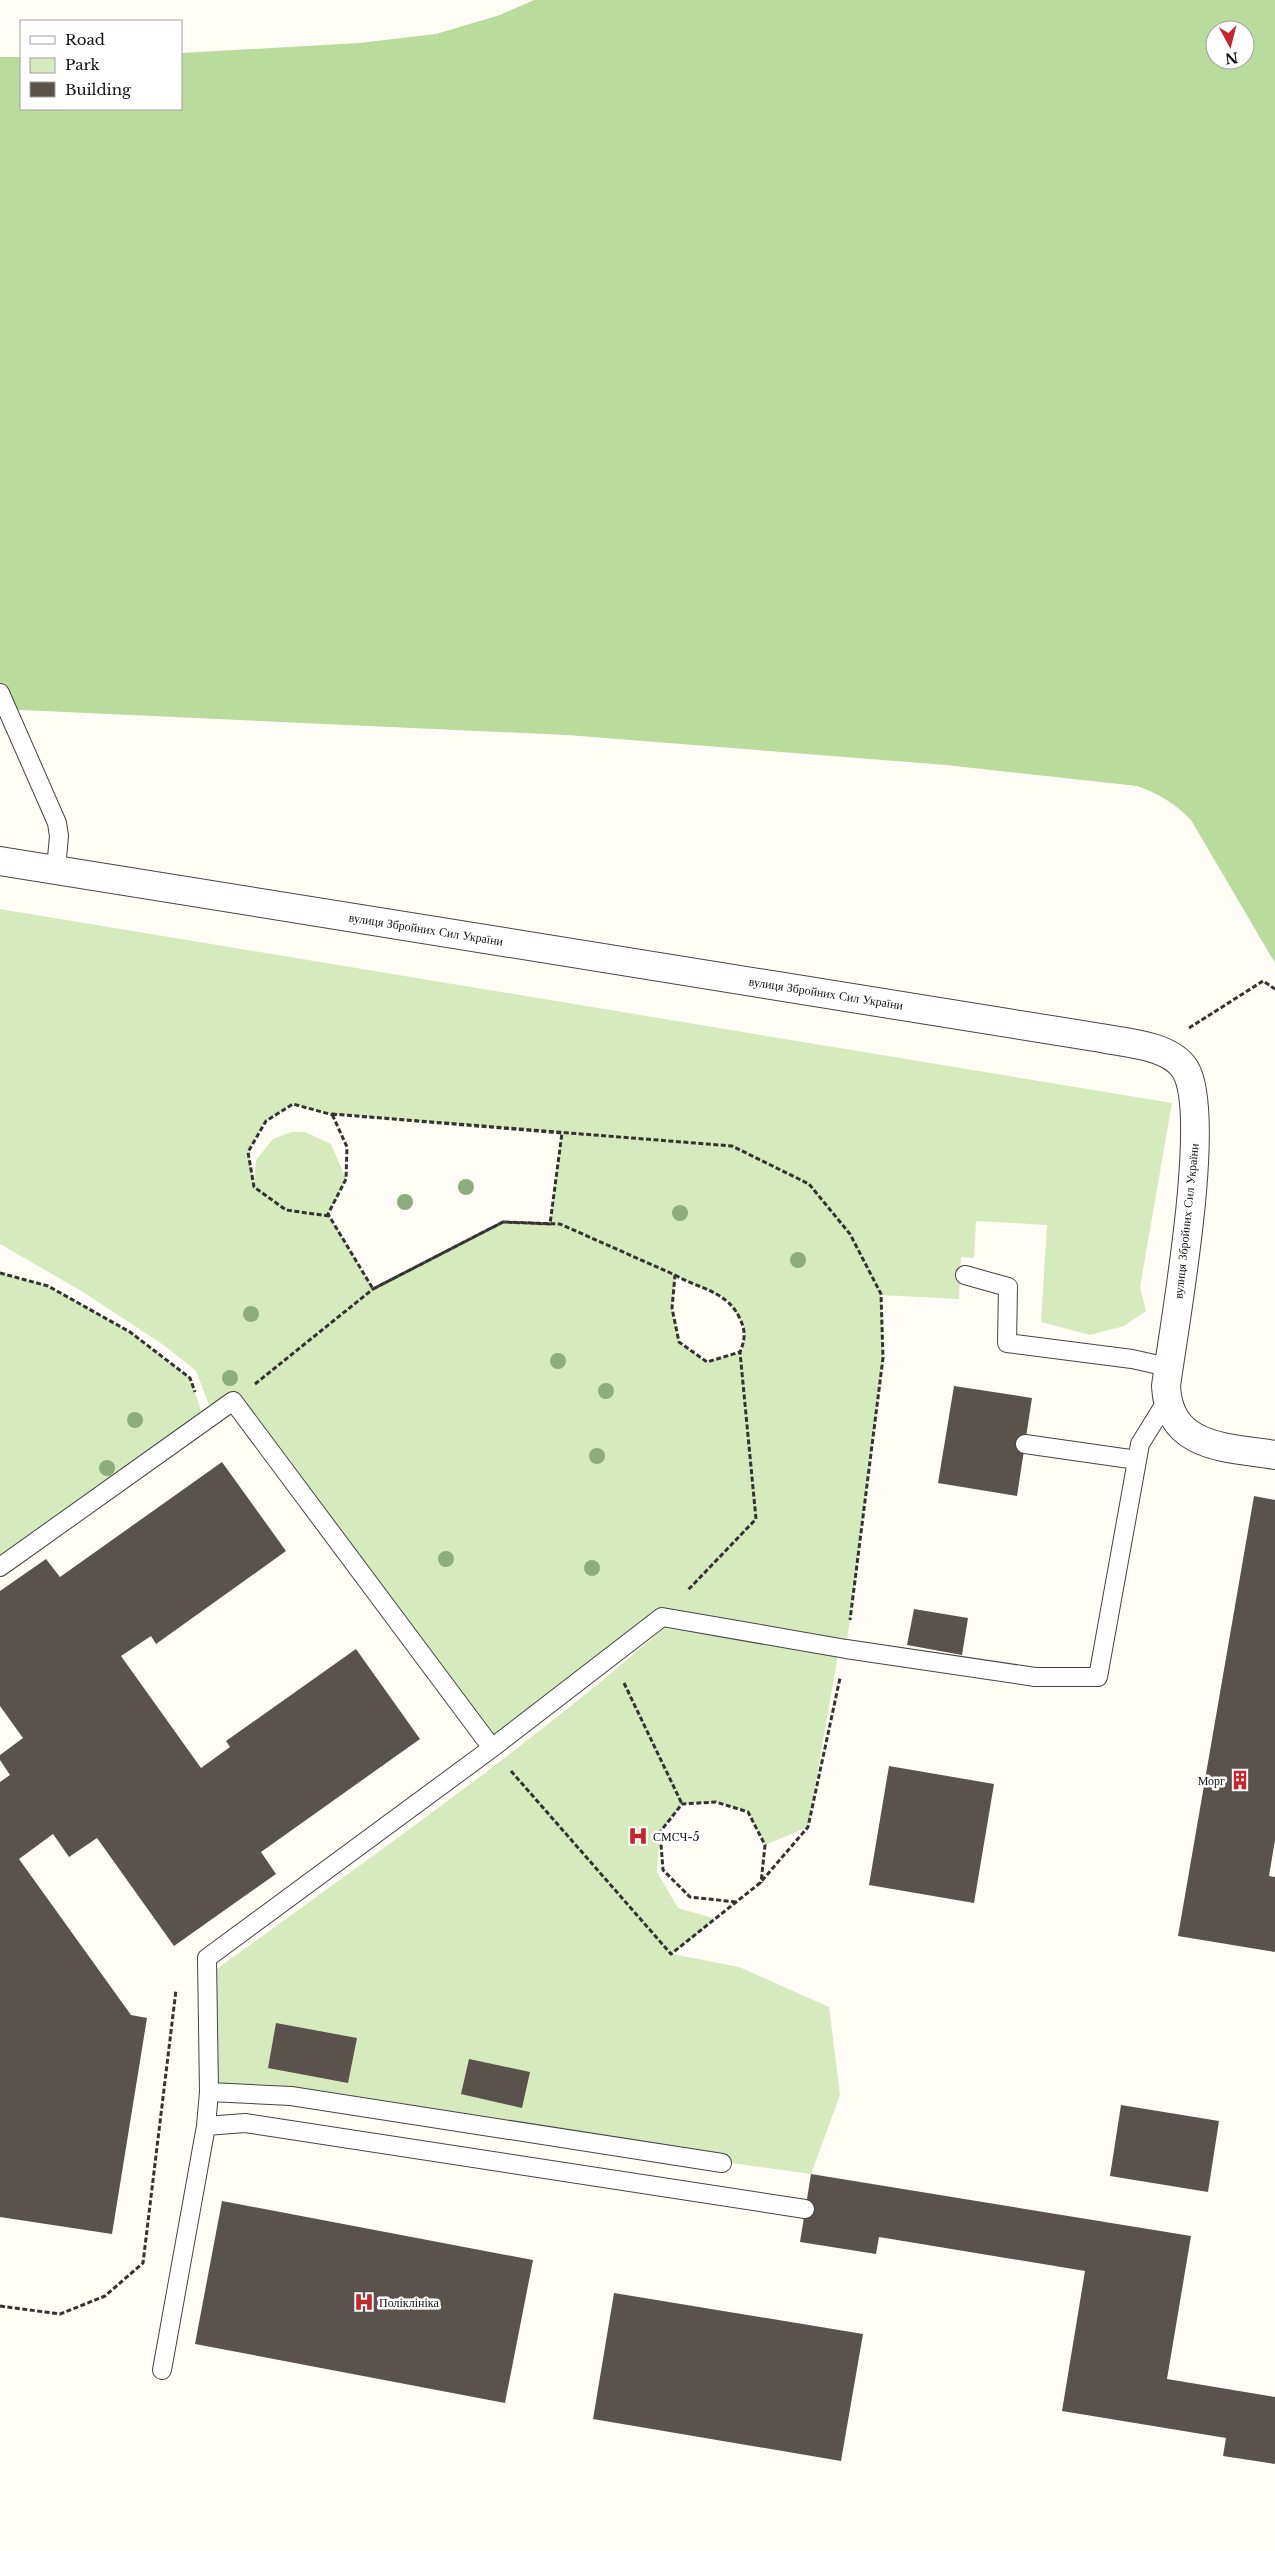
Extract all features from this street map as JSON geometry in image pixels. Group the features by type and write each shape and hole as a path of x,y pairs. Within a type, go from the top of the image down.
{"street":[{"name":"вулиця Збройних Сил України","path":"0,861 1101,1038 1155,1049 1172,1056 1184,1067 1191,1082 1194,1103 1193,1178 1168,1367 1166,1402"},
{"path":"1166,1402 1171,1415 1182,1431 1199,1440 1218,1446 1275,1455"}],"lane":[{"path":"0,693 57,823 59,836 56,869"},
{"path":"965,1275 1008,1287 1007,1343 1132,1359 1168,1367"},
{"path":"0,1567 233,1401 492,1748"},
{"path":"162,2370 206,2126 209,2092 207,1958 492,1748 662,1617 846,1649 1035,1677 1098,1677 1140,1444 1166,1402"},
{"path":"1025,1444 1137,1460"},
{"path":"209,2092 291,2096 722,2163"},
{"path":"206,2126 245,2123 805,2209"}],"path":[{"path":"1155,1049 1263,981 1275,989"},
{"path":"328,1214 286,1210 254,1187 248,1152 266,1121 293,1104 332,1114 732,1146 809,1184 850,1234 881,1294 883,1358 846,1649 808,1827 760,1883 672,1954 492,1748"},
{"path":"328,1214 346,1179 347,1147 332,1114"},
{"path":"550,1224 562,1132"},
{"path":"328,1214 373,1289"},
{"path":"233,1401 373,1289 503,1222 560,1224 729,1300 737,1311 744,1328 744,1342 740,1352 756,1519 662,1617"},
{"path":"0,1273 48,1286 130,1332 190,1378 205,1422"},
{"path":"675,1275 672,1308 679,1342 707,1362 740,1352"},
{"path":"614,1654 618,1669 682,1804"},
{"path":"737,1902 690,1897 663,1870 660,1832 682,1804 716,1802 748,1812 765,1845 760,1883"},
{"path":"0,2306 60,2314 105,2296 143,2263 177,1980"}],"green space":[{"path":"534,0 1275,0 1275,963 1191,820 1166,800 1137,786 946,765 567,735 0,709 0,57 20,57 20,110 182,110 182,53 359,43 436,34 500,15"},
{"path":"0,909 1172,1103 1140,1287 1146,1311 1124,1326 1090,1335 1041,1322 1047,1225 976,1221 974,1258 961,1257 959,1299 881,1295 883,1358 846,1649 662,1617 492,1748 233,1401 209,1405 196,1371 165,1346 83,1292 0,1244","holes":["293,1104 332,1114 562,1133 550,1224 503,1222 373,1289 328,1214 346,1179 331,1144 305,1132 292,1132 273,1139 256,1160 254,1184 248,1151 266,1121","675,1276 729,1300 744,1328 744,1342 740,1352 707,1362 679,1342 672,1308"]},
{"path":"0,1273 48,1286 130,1332 190,1378 205,1422 0,1567"},
{"path":"664,1628 838,1655 808,1827 765,1845 748,1812 716,1802 682,1804 660,1832 657,1872 678,1908 716,1919 672,1954 739,1967 829,2007 840,2095 811,2174 209,2092 207,1976 497,1764 554,1720"}],"building":[{"path":"954,1386 1032,1398 1017,1496 938,1483"},
{"path":"222,1462 286,1551 156,1644 151,1636 121,1656 201,1768 230,1747 226,1741 356,1649 420,1739 261,1852 276,1874 174,1946 97,1838 69,1857 53,1834 19,1859 131,2015 147,2018 112,2234 0,2217 0,1782 10,1775 0,1760 0,1755 23,1738 0,1706 0,1591 46,1559 60,1577"},
{"name":"Морг","path":"1254,1496 1275,1500 1275,1840 1269,1876 1275,1877 1275,1952 1178,1936"},
{"path":"914,1609 968,1618 962,1655 907,1645"},
{"path":"889,1766 994,1784 974,1903 869,1885"},
{"path":"276,2023 357,2038 348,2083 268,2068"},
{"path":"469,2059 530,2072 522,2108 461,2094"},
{"path":"1121,2105 1219,2121 1208,2192 1110,2176"},
{"path":"811,2174 1191,2236 1167,2379 1275,2397 1275,2464 1223,2456 1226,2438 1062,2411 1085,2271 879,2237 876,2254 800,2242"},
{"name":"Поліклініка","path":"222,2201 533,2260 505,2403 195,2344"},
{"path":"614,2293 863,2334 841,2461 593,2419"}],"place":[{"name":"Морг","path":"1240,1780"},
{"name":"СМСЧ-5","path":"638,1836"},
{"name":"Поліклініка","path":"364,2302"}]}
